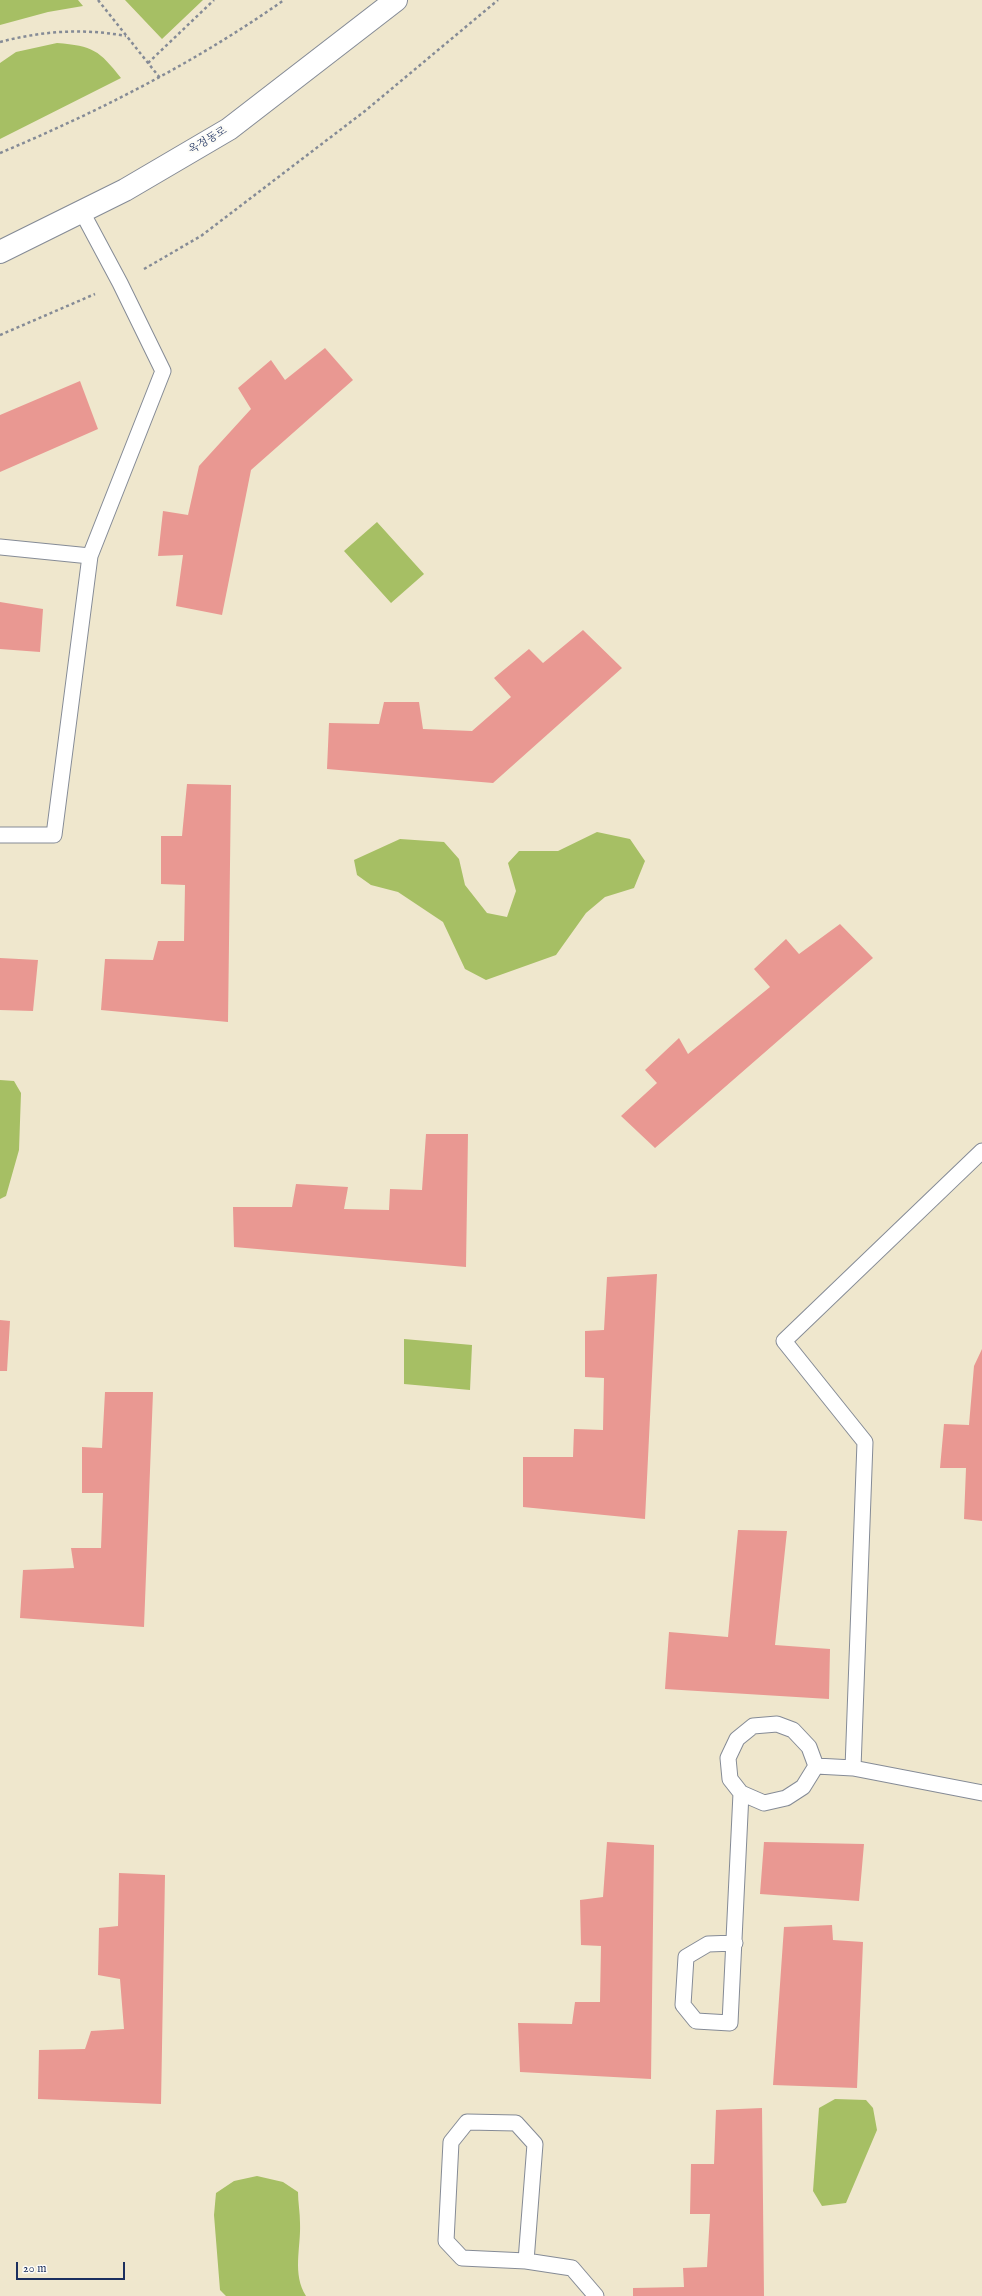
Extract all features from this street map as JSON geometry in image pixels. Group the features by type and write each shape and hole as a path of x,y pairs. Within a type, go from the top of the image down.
{"street":[{"name":"옥정동로","path":"0,252 125,190 229,129 396,0"}],"lane":[{"path":"0,835 54,835 90,556 163,371 120,283 82,212"},
{"path":"0,547 90,556"},
{"path":"853,1768 864,1442 784,1341 982,1152"},
{"path":"777,1724 793,1730 808,1747 816,1766 803,1787 786,1798 764,1803 741,1793 730,1779 728,1758 737,1738 753,1726 777,1724"},
{"path":"816,1766 853,1768 982,1793"},
{"path":"735,1944 708,1944 686,1957 682,2005 696,2020 730,2023 735,1944 741,1793"},
{"path":"526,2261 535,2144 516,2123 467,2122 451,2142 446,2241 462,2258 526,2261 572,2268 596,2296"}],"path":[{"path":"98,0 160,78"},
{"path":"148,63 214,0"},
{"path":"0,153 160,78 257,19 284,0"},
{"path":"0,335 120,283 201,236 365,111 498,0"},
{"path":"0,42 57,31 102,31 126,36"}],"green space":[{"path":"0,0 78,0 83,6 48,12 0,25"},
{"path":"125,0 203,0 162,39"},
{"path":"57,43 79,46 94,51 107,61 121,78 0,139 0,63 16,52"},
{"path":"377,522 424,574 391,603 344,551"},
{"path":"597,832 630,839 645,861 634,888 605,897 586,913 556,955 486,980 465,969 443,922 398,892 371,885 357,875 354,860 400,839 444,842 459,859 465,885 487,913 507,917 516,891 508,863 519,851 558,851"},
{"path":"0,1080 14,1081 21,1093 19,1150 6,1196 0,1199"},
{"path":"404,1339 472,1345 470,1390 404,1384"},
{"path":"835,2099 866,2100 873,2108 877,2130 846,2203 822,2206 813,2191 819,2108"},
{"path":"257,2176 283,2182 298,2192 300,2232 298,2270 299,2279 306,2296 226,2296 220,2290 214,2215 216,2193 234,2181"}],"building":[{"path":"325,348 353,380 251,470 222,615 176,606 183,555 158,556 163,511 188,515 199,466 251,409 238,388 271,360 285,380"},
{"path":"80,381 98,429 0,472 0,415"},
{"path":"0,602 43,609 40,652 0,649"},
{"path":"583,630 622,668 493,783 327,769 329,723 379,724 384,702 419,702 423,729 472,731 511,697 494,678 529,649 543,663"},
{"path":"187,784 231,785 228,1022 101,1010 105,959 153,960 158,941 184,941 185,885 161,884 161,836 182,836"},
{"path":"840,924 873,958 655,1148 621,1116 657,1083 645,1070 679,1038 688,1054 770,987 754,969 786,939 799,954"},
{"path":"0,958 38,960 33,1011 0,1010"},
{"path":"426,1134 468,1134 466,1267 234,1247 233,1207 292,1207 296,1184 348,1187 344,1209 389,1210 390,1189 422,1190"},
{"path":"657,1274 645,1519 523,1507 523,1457 573,1457 574,1429 603,1430 604,1378 585,1377 585,1331 604,1330 607,1277"},
{"path":"0,1320 10,1321 7,1371 0,1371"},
{"path":"982,1349 982,1521 964,1519 966,1468 940,1468 944,1424 969,1425 974,1366"},
{"path":"105,1392 153,1392 144,1627 20,1618 23,1570 74,1568 71,1548 101,1548 103,1493 82,1493 82,1447 102,1448"},
{"path":"738,1530 787,1531 775,1645 830,1649 829,1699 665,1689 669,1632 728,1637"},
{"path":"607,1842 654,1845 651,2079 520,2072 518,2023 572,2024 575,2002 600,2002 601,1946 581,1945 580,1900 603,1897"},
{"path":"764,1842 864,1844 859,1901 760,1894"},
{"path":"119,1873 165,1875 161,2104 38,2099 39,2050 85,2049 91,2031 124,2029 120,1979 98,1975 99,1928 118,1926"},
{"path":"832,1925 833,1940 863,1942 857,2088 773,2085 784,1927"},
{"path":"762,2108 764,2296 633,2296 633,2288 684,2287 683,2268 707,2267 710,2214 690,2214 691,2164 714,2164 716,2110"}]}
